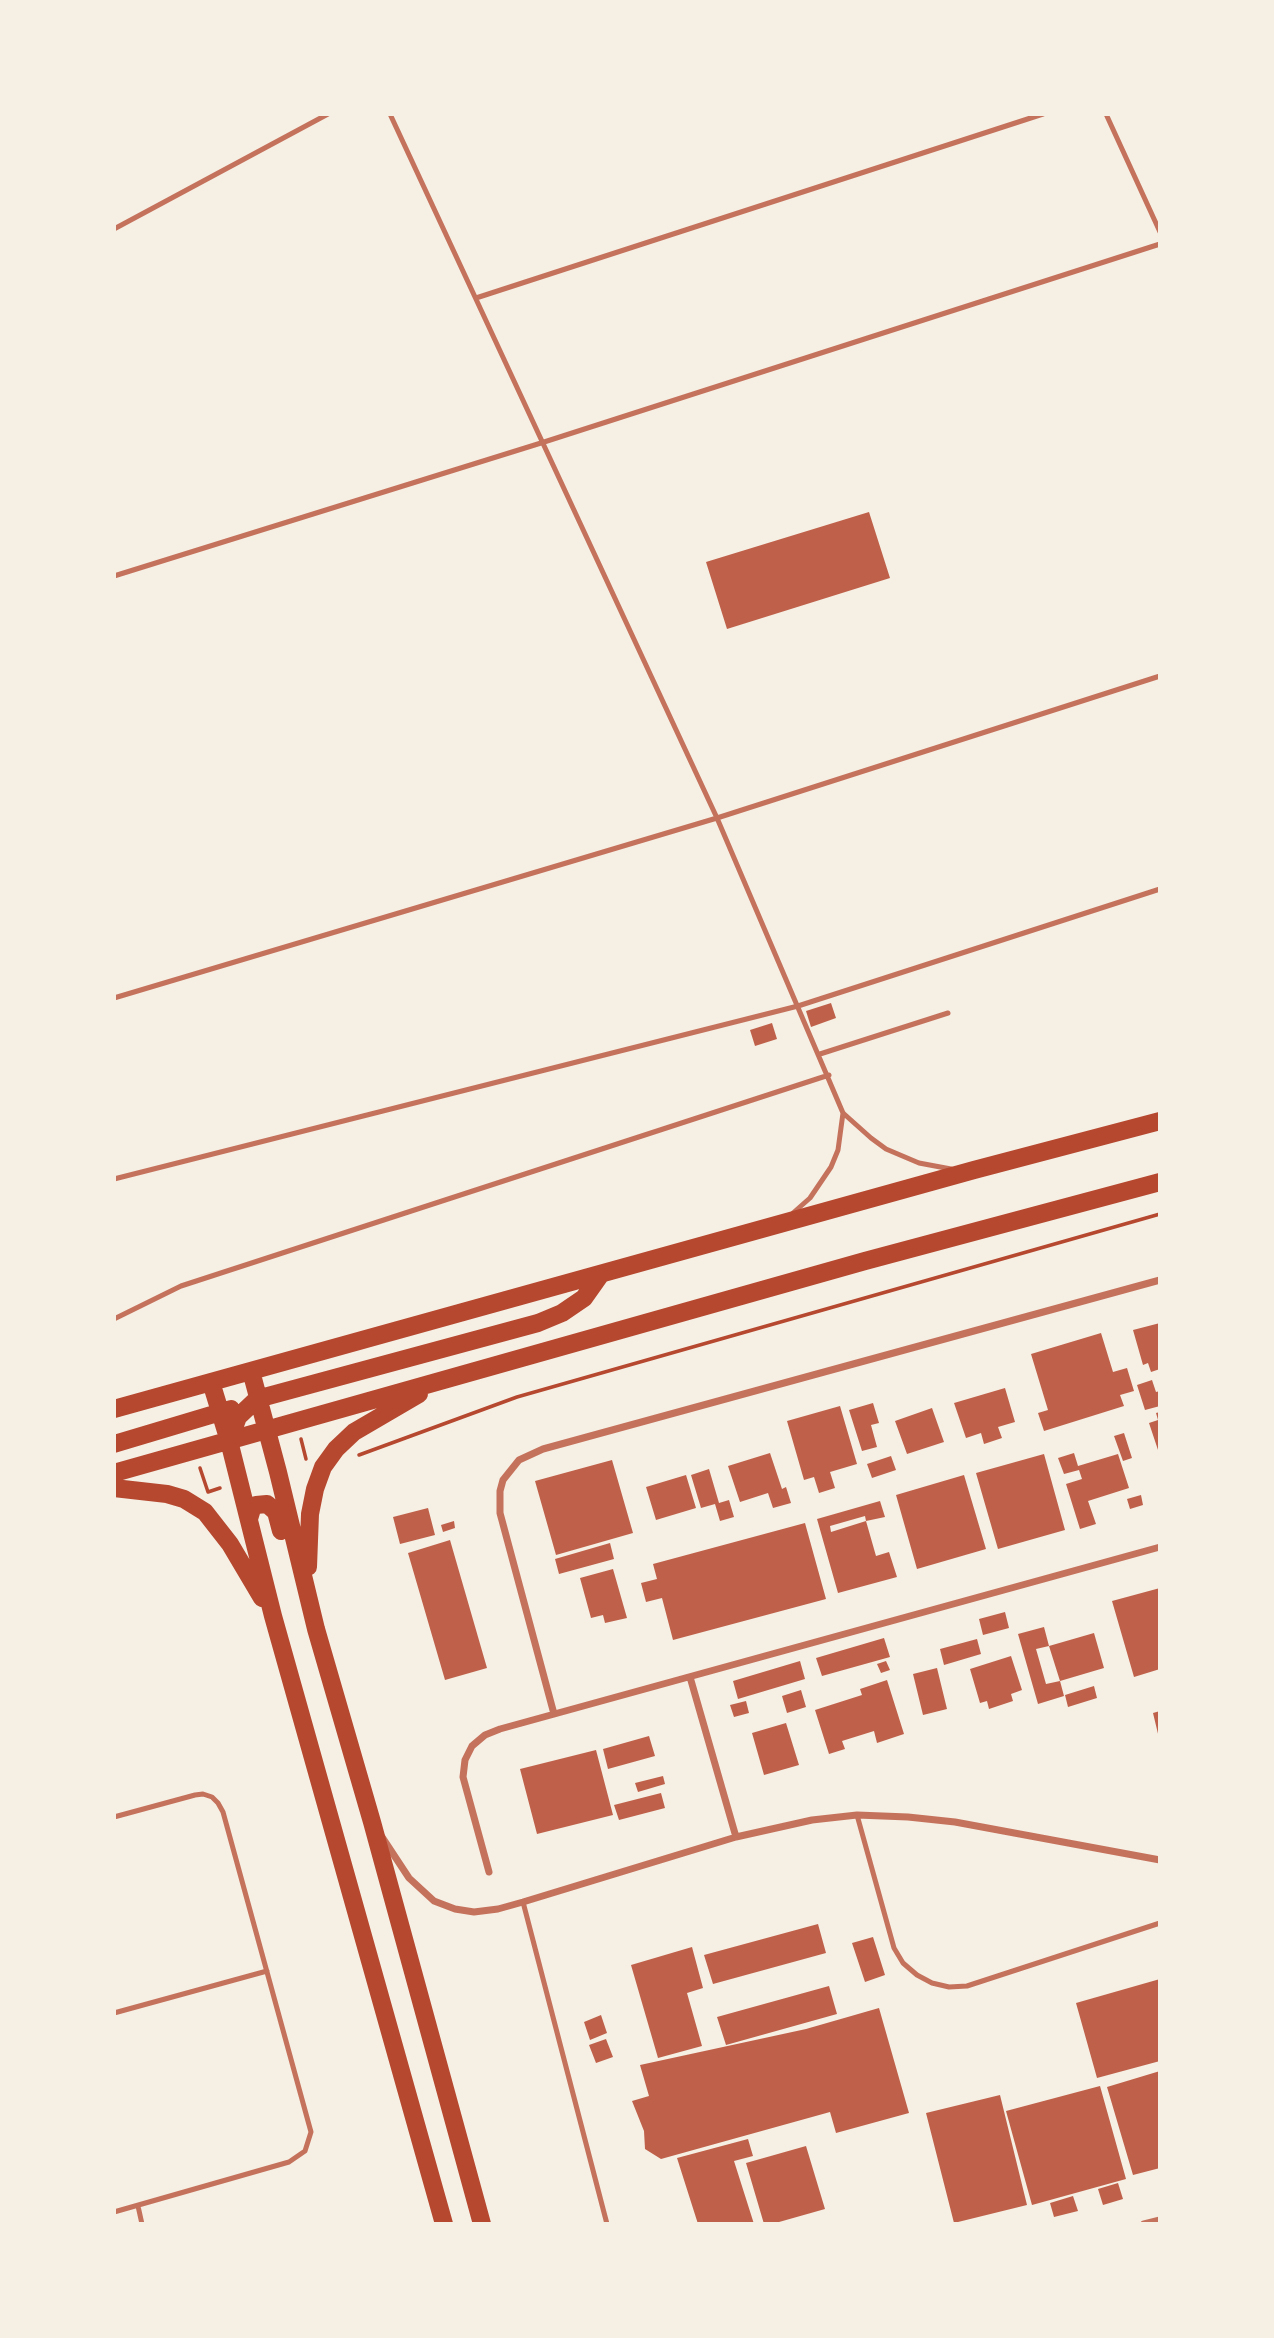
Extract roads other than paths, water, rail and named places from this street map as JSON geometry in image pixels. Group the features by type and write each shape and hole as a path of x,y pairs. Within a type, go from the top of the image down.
{"main road":[{"path":"114,1409 974,1170 1160,1121"},
{"path":"114,1473 865,1261 1160,1182"},
{"path":"229,1441 238,1416 257,1399 538,1323 584,1298 601,1275"},
{"path":"251,1371 316,1629 482,2224"},
{"path":"114,1444 234,1408 250,1385 251,1371"},
{"path":"316,1629 308,1569 308,1540 315,1489 323,1466 335,1449 354,1432 444,1379"},
{"path":"212,1382 273,1616 444,2224"},
{"path":"114,1488 167,1493 184,1499 205,1512 230,1544 273,1616"},
{"path":"249,1520 252,1509 262,1504 267,1504 276,1512 302,1606 316,1629"}],"street":[{"path":"554,1714 500,1513 503,1480 519,1460 543,1449 1160,1280"},
{"path":"489,1872 463,1777 465,1760 472,1746 485,1735 1160,1547"},
{"path":"690,1677 736,1837"},
{"path":"372,1822 409,1878 434,1901 455,1909 474,1912 523,1902 736,1837 812,1820 857,1815 955,1822 1160,1860"},
{"path":"1144,2224 1160,2220"}],"lane":[{"path":"114,229 328,114"},
{"path":"390,114 717,818 843,1113 870,1139 902,1157 937,1167 974,1170"},
{"path":"476,298 1043,114"},
{"path":"1106,114 1160,232"},
{"path":"114,576 541,443 1160,244"},
{"path":"114,998 717,818 1160,676"},
{"path":"114,1179 798,1006 1160,889"},
{"path":"820,1054 947,1013"},
{"path":"114,1319 181,1286 829,1075"},
{"path":"780,1224 810,1198 822,1183 838,1150 843,1113"},
{"path":"114,1817 195,1795 212,1797 218,1803 223,1812 311,2132 305,2151 289,2162 114,2212"},
{"path":"857,1815 894,1948 903,1963 916,1975 932,1983 949,1987 967,1986 1160,1923"},
{"path":"523,1902 607,2224"},
{"path":"114,2013 267,1971"},
{"path":"138,2206 142,2224"}]}
